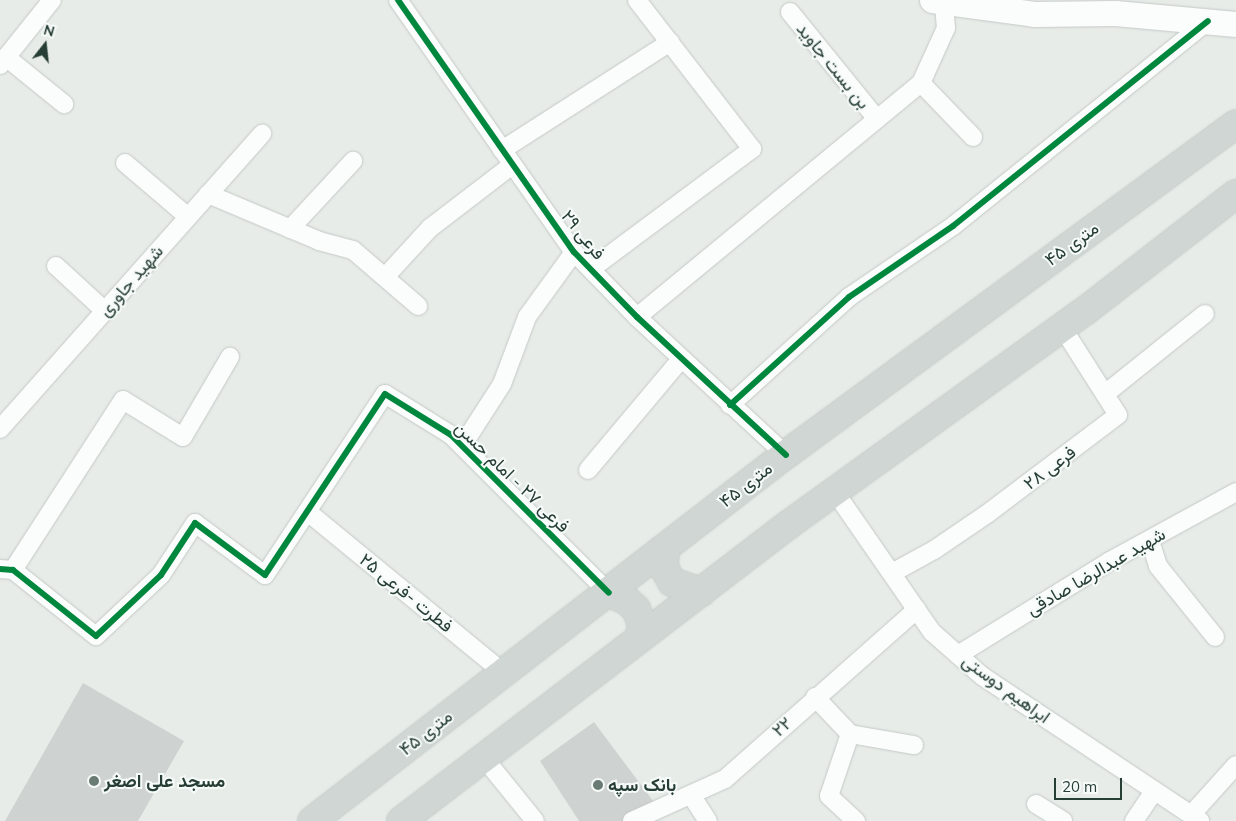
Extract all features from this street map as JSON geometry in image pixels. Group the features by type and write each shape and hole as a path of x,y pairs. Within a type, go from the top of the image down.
{"main road":[{"name":"۴۵ متری","path":"312,821 786,455 1236,124"},
{"path":"401,821 640,637 1062,327 1236,194"},
{"path":"665,548 664,568 672,582 701,592"},
{"path":"609,593 626,600 636,609 642,624 640,637"}],"street":[{"path":"52,0 3,61 64,104"},
{"name":"فرعی ۲۹","path":"398,0 574,252 637,318 786,455"},
{"path":"591,269 752,150 637,0"},
{"path":"637,318 921,83 946,28 938,2 1034,14 1114,7 1208,22 1236,24"},
{"name":"بن بست جاوید","path":"790,12 877,119"},
{"path":"730,405 848,297 953,226 1208,22"},
{"path":"502,150 670,42"},
{"path":"921,83 973,137"},
{"name":"شهید جاوری","path":"0,429 187,216 262,134"},
{"path":"290,229 353,161"},
{"path":"125,162 187,216"},
{"path":"385,277 430,228 512,165"},
{"path":"208,194 290,229 353,250 418,306"},
{"path":"462,446 502,384 527,317 574,252"},
{"path":"56,266 105,311"},
{"path":"1104,394 1205,314"},
{"name":"فرعی ۲۸","path":"892,573 980,519 1118,416 1062,327"},
{"path":"230,357 183,437 123,400 7,570 96,636 161,575 195,523 265,575 309,513"},
{"path":"588,470 681,359"},
{"name":"فرعی ۲۷ - امام حسن","path":"309,513 385,394 451,435 609,593"},
{"name":"ابراهیم دوستی","path":"835,492 932,632 982,676 1196,818"},
{"name":"شهید عبدالرضا صادقی","path":"958,654 1236,492"},
{"name":"فطرت -فرعی ۲۵","path":"309,513 504,672"},
{"path":"1150,541 1158,566 1214,637"},
{"name":"۲۲","path":"632,821 725,779 815,697 917,609"},
{"path":"815,697 850,734 914,745"},
{"path":"850,734 829,796 856,821"},
{"path":"484,758 536,821"},
{"path":"1196,818 1236,765"},
{"path":"1134,821 1154,791"},
{"path":"691,794 708,821"},
{"path":"1036,804 1063,821"}],"building":[{"name":"مسجد علی اصغر","path":"83,683 184,741 138,821 5,821"},
{"name":"بانک سپه","path":"594,722 659,809 633,821 579,821 540,761"}],"cycle path":[{"path":"398,0 574,252 637,317 786,455"},
{"path":"730,405 849,297 953,226 1208,21"},
{"path":"0,569 13,570 96,636 161,575 195,523 265,575 385,394 451,435 609,593"}],"place":[{"name":"مسجد علی اصغر","path":"94,781"},
{"name":"بانک سپه","path":"598,785"}]}
